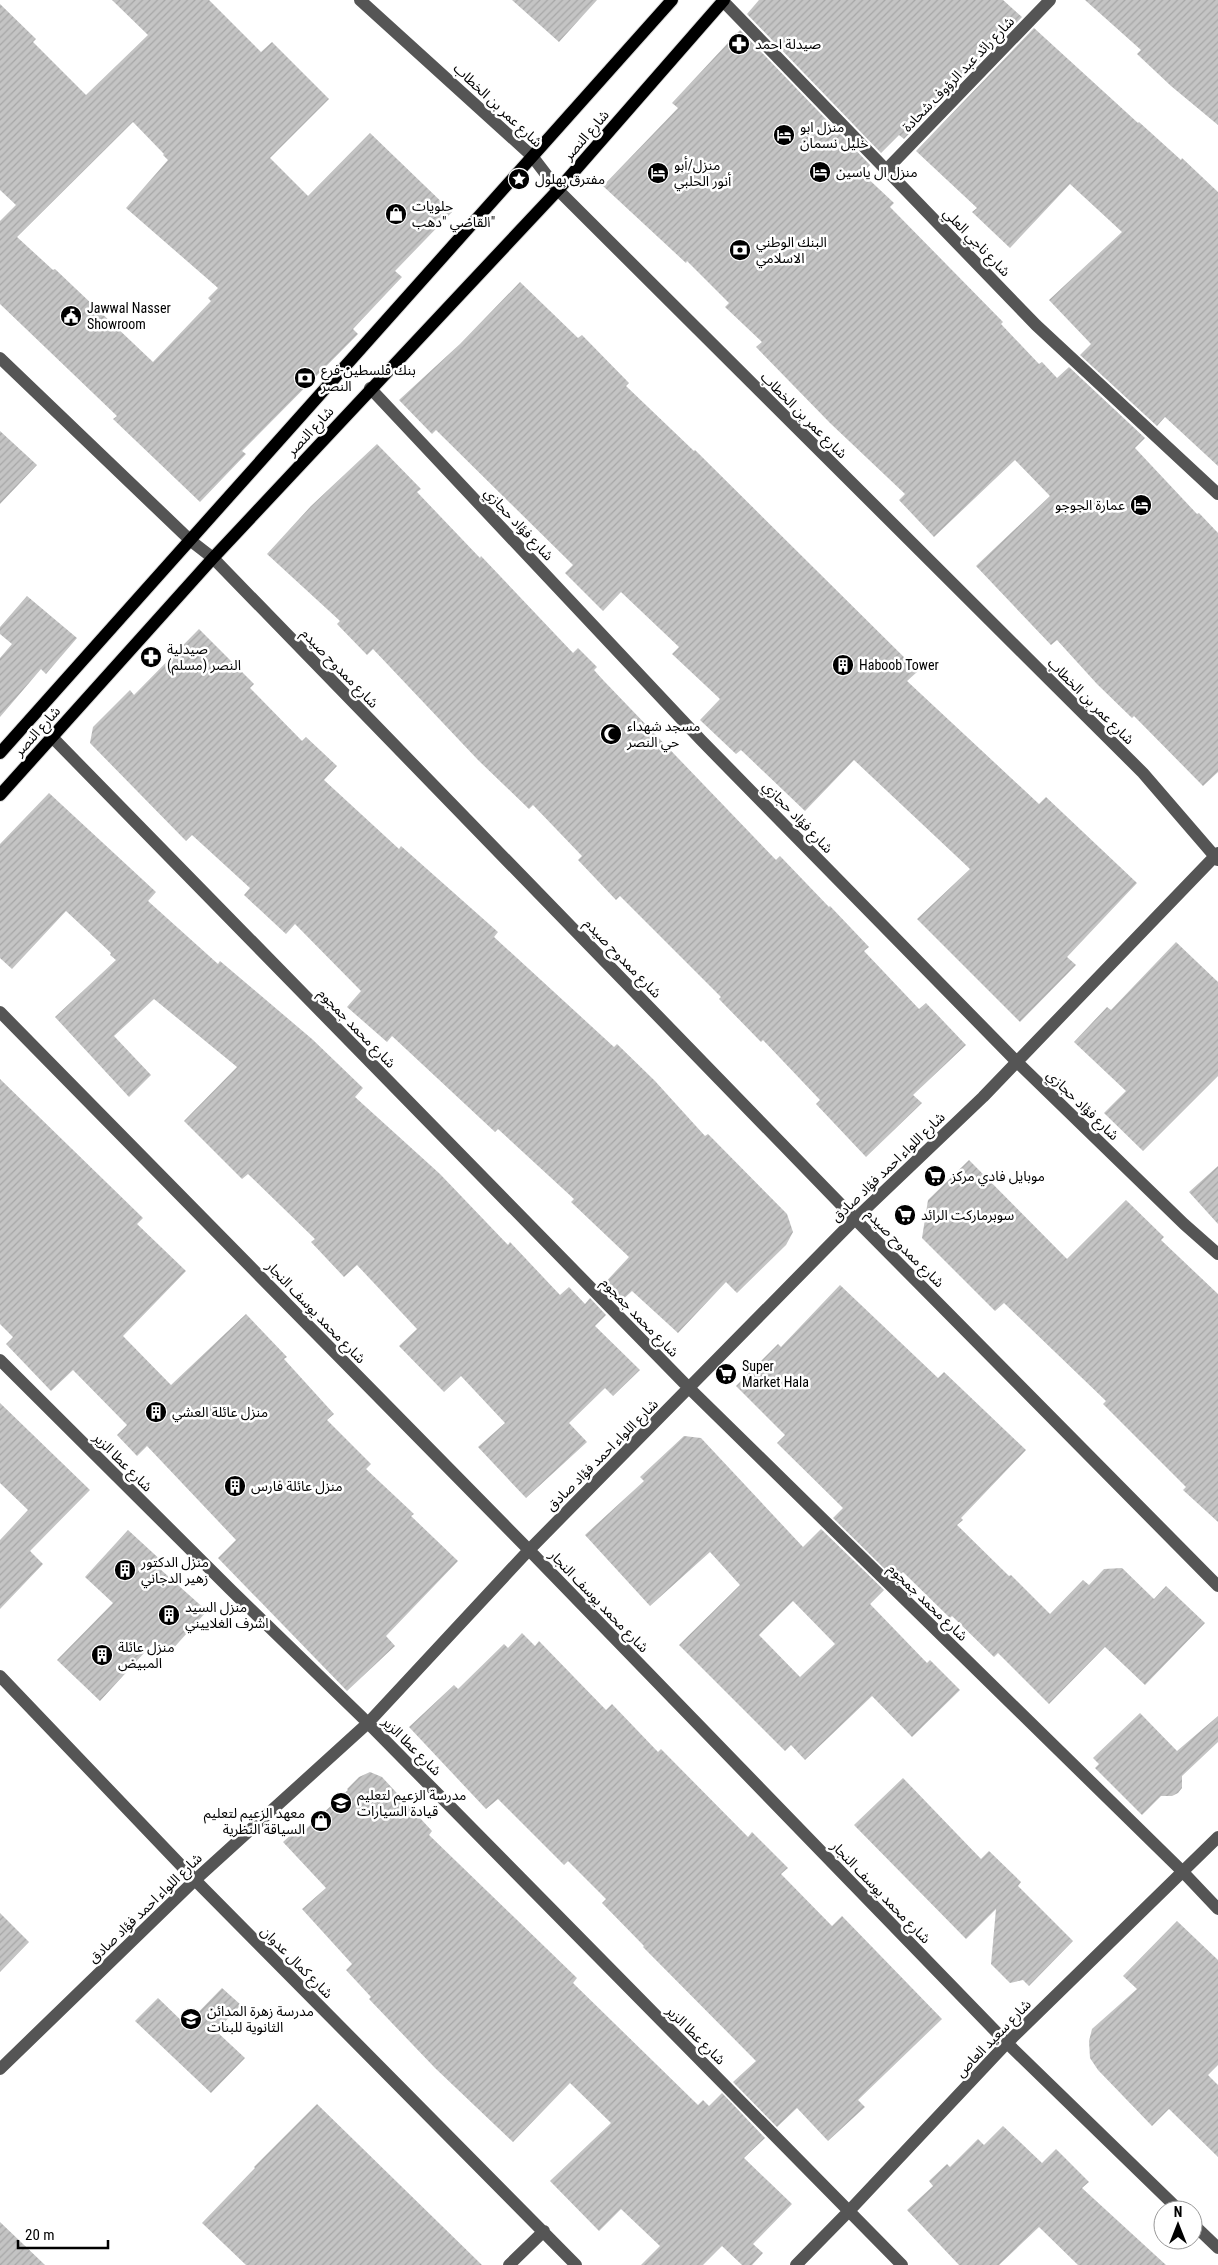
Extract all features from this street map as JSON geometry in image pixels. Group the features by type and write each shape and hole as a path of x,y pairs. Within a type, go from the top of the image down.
{"main road":[{"name":"شارع النصر","path":"0,753 672,0"},
{"name":"شارع النصر","path":"0,795 213,558 370,388 558,190 724,0"}],"street":[{"name":"شارع عمر بن الخطاب","path":"360,0 532,156 558,190 1142,773 1217,857"},
{"name":"شارع ناجي العلي","path":"724,0 1036,325 1218,492"},
{"name":"شارع رائد عبد الرؤوف شحادة","path":"887,169 1050,0"},
{"name":"شارع ممدوح صيدم","path":"0,358 190,541 213,558 855,1219 1218,1586"},
{"name":"شارع فؤاد حجازي","path":"370,388 701,740 1016,1061 1184,1224 1218,1254"},
{"name":"شارع محمد جمجوم","path":"52,737 689,1388 1183,1872 1218,1909"},
{"name":"شارع اللواء احمد فؤاد صادق","path":"0,2069 195,1880 368,1724 529,1550 855,1219 983,1096 1217,857"},
{"name":"شارع محمد يوسف النجار","path":"0,1012 529,1550 1007,2043 1169,2200"},
{"name":"شارع عطا الزير","path":"0,1360 230,1590 368,1724 902,2265"},
{"name":"شارع كمال عدوان","path":"0,1676 195,1880 576,2265"},
{"name":"شارع سعيد العاص","path":"796,2265 849,2212 1007,2043 1218,1838"},
{"path":"509,2265 544,2231"},
{"path":"1203,2234 1218,2248"}],"building":[{"path":"112,0 209,0 261,52 272,42 329,99 270,158 308,196 370,133 452,212 395,271 402,277 353,329 358,334 242,451 246,454 200,502 113,419 117,416 0,304 0,221 16,205 0,190 0,4 36,39 33,42 86,95 148,35","holes":["133,122 168,160 126,208 218,288 208,298 211,301 153,362 55,269 53,270 17,237"]},
{"path":"512,0 597,0 559,42"},
{"path":"759,0 1003,0 1022,17 904,139 899,135 881,153 747,14"},
{"path":"1085,0 1218,0 1218,125 1171,86 1137,54 1141,50"},
{"path":"1034,28 1138,123 1181,160 1182,158 1218,192 1218,466 1165,417 1157,426 1080,355 1091,344 1049,300 1122,232 1070,184 1010,248 972,212 977,208 916,151"},
{"path":"740,30 870,165 862,173 894,203 890,207 1003,322 1001,324 1039,364 1042,362 1057,378 1069,367 1145,438 1135,448 1197,514 1199,513 1218,533 1218,772 1203,786 1134,716 1132,718 1097,684 1057,640 1051,645 976,566 1050,496 1015,460 934,537 899,500 905,494 830,423 756,347 762,342 725,307 729,303 687,261 686,263 603,186 678,108 672,103"},
{"path":"520,282 578,338 582,335 629,383 626,386 695,450 918,671 907,681 1039,804 1046,797 1137,883 1067,957 1076,965 1020,1022 917,919 970,869 854,760 805,811 741,750 736,754 700,720 720,699 672,654 679,647 621,592 603,611 565,573 573,565 436,430 432,434 399,400 460,344"},
{"path":"0,431 37,465 0,504"},
{"path":"377,444 421,489 417,492 573,653 578,648 597,667 594,670 603,680 776,860 780,856 830,906 869,947 864,951 919,1009 926,1003 966,1045 913,1095 922,1103 866,1157 816,1104 820,1100 763,1040 761,1042 719,999 721,997 620,896 616,900 578,860 582,856 533,805 529,809 478,760 373,649 367,655 337,624 340,621 267,554 311,506"},
{"path":"27,596 77,638 46,674 41,669 0,717 0,658 12,644 0,634 0,627"},
{"path":"199,629 254,684 250,688 302,741 306,737 337,766 324,780 399,849 401,846 498,932 494,937 614,1047 617,1044 655,1081 705,1136 708,1134 787,1214 793,1232 786,1245 737,1293 726,1282 678,1333 632,1291 618,1304 601,1287 629,1257 571,1202 574,1199 498,1129 495,1132 392,1036 387,1042 347,1007 361,991 295,924 286,934 244,895 250,888 192,835 186,841 90,743 93,727 130,690 134,695"},
{"path":"49,793 156,892 148,901 218,964 220,961 312,1039 363,1088 355,1097 440,1174 508,1245 510,1242 560,1295 569,1287 585,1304 590,1298 606,1315 595,1326 640,1370 613,1396 605,1388 569,1423 587,1442 526,1498 478,1447 505,1423 461,1376 444,1392 399,1346 417,1329 357,1265 344,1277 311,1242 315,1239 248,1174 242,1179 184,1121 237,1067 154,999 114,1036 151,1075 129,1097 55,1017 116,960 110,955 111,953 66,911 12,969 0,958 0,844"},
{"path":"1176,942 1218,982 1218,1076 1143,1151 1104,1113 1126,1091 1074,1042 1107,1007 1111,1010"},
{"path":"0,1079 143,1218 137,1224 186,1271 123,1336 171,1385 246,1314 287,1357 284,1359 334,1414 327,1420 371,1464 366,1469 414,1514 411,1516 458,1561 386,1636 395,1646 347,1691 218,1558 236,1540 147,1446 137,1456 117,1435 127,1425 73,1370 51,1391 6,1344 13,1337 0,1324"},
{"path":"969,1160 1067,1259 1126,1200 1164,1237 1161,1240 1218,1294 1218,1522 1183,1490 1186,1487 1103,1404 1106,1401 1004,1303 995,1311 922,1238 928,1200"},
{"path":"1218,1166 1218,1224 1189,1192"},
{"path":"840,1285 938,1378 944,1372 1026,1450 961,1518 963,1520 957,1525 1050,1614 1083,1580 1089,1585 1104,1569 1122,1568 1154,1599 1166,1586 1205,1623 1145,1685 1105,1647 1049,1704 998,1653 994,1657 952,1616 950,1618 903,1572 895,1579 833,1518 843,1508 777,1443 785,1435 736,1386 778,1344 781,1347"},
{"path":"0,1403 90,1490 30,1551 43,1564 0,1609 0,1540 28,1510 0,1483"},
{"path":"684,1436 701,1438 803,1547 821,1529 884,1590 870,1604 927,1663 930,1660 960,1690 912,1737 872,1696 805,1760 791,1745 785,1751 679,1645 740,1585 710,1552 650,1606 585,1535 644,1481 640,1477","holes":["793,1601 835,1644 800,1677 759,1635"]},
{"path":"128,1530 165,1564 160,1569 207,1611 169,1653 155,1641 100,1701 57,1660 113,1603 85,1577"},
{"path":"522,1633 535,1646 539,1641 606,1710 612,1704 658,1752 661,1749 748,1837 752,1832 788,1868 781,1874 832,1926 842,1916 942,2019 858,2100 865,2107 828,2141 797,2108 777,2127 733,2082 756,2061 643,1947 602,1903 606,1899 568,1861 564,1865 498,1799 486,1809 409,1727 454,1685 458,1689 504,1644 508,1648"},
{"path":"1140,1713 1177,1751 1218,1716 1218,1742 1182,1776 1182,1788 1178,1793 1172,1796 1161,1796 1142,1815 1095,1768 1099,1764 1093,1758"},
{"path":"370,1772 382,1777 432,1831 429,1835 577,1978 573,1983 698,2105 703,2100 709,2106 722,2093 765,2138 744,2158 792,2204 753,2244 763,2253 752,2265 742,2265 722,2246 703,2265 641,2265 660,2246 621,2209 599,2231 550,2181 611,2123 570,2083 513,2142 435,2068 369,1999 371,1997 346,1970 352,1964 302,1909 326,1888 283,1842 302,1825 306,1829 348,1790 359,1777"},
{"path":"903,1778 981,1859 989,1851 1021,1882 1018,1886 1073,1941 1029,1986 1023,1980 1010,1983 991,1964 996,1909 966,1939 854,1825"},
{"path":"0,1913 29,1942 0,1972"},
{"path":"1177,1921 1218,1960 1218,2065 1208,2075 1218,2085 1218,2157 1169,2109 1152,2126 1098,2070 1090,2058 1089,2041 1092,2029 1137,1989 1123,1976"},
{"path":"222,1988 241,2005 216,2031 245,2058 211,2093 135,2021 158,1998 186,2025"},
{"path":"317,2104 482,2265 246,2265 202,2223 254,2167"},
{"path":"1003,2126 1042,2163 1056,2149 1089,2182 1082,2188 1166,2265 1078,2265 1039,2227 999,2265 959,2265 907,2210 933,2186 929,2181 947,2164 950,2167 978,2139 984,2145"},
{"path":"0,2222 45,2265 0,2265"}],"place":[{"name":"صيدلة احمد","path":"739,44"},
{"name":"منزل ابو خليل نسمان","path":"784,135"},
{"name":"منزل ال ياسين","path":"820,172"},
{"name":"منزل/أبو أنور الحلبي","path":"658,173"},
{"name":"مفترق بهلول","path":"519,179"},
{"name":"حلويات القاضي \"دهب\"","path":"396,214"},
{"name":"البنك الوطني الاسلامي","path":"740,250"},
{"name":"Jawwal Nasser Showroom","path":"71,316"},
{"name":"بنك فلسطين-فرع النصر","path":"305,378"},
{"name":"عمارة الجوجو","path":"1141,505"},
{"name":"صيدلية النصر (مسلم)","path":"151,657"},
{"name":"Haboob Tower","path":"843,665"},
{"name":"مسجد شهداء حي النصر","path":"611,734"},
{"name":"موبايل فادي مركز","path":"935,1176"},
{"name":"سوبرماركت الرائد","path":"905,1215"},
{"name":"Super Market Hala","path":"726,1374"},
{"name":"منزل عائلة العشي","path":"156,1412"},
{"name":"منزل عائلة فارس","path":"235,1486"},
{"name":"منزل الدكتور زهير الدجاني","path":"125,1570"},
{"name":"منزل السيد اشرف الغلاييني","path":"169,1615"},
{"name":"منزل عائلة المبيض","path":"102,1655"},
{"name":"مدرسة الزعيم لتعليم قيادة السيارات","path":"341,1803"},
{"name":"معهد الزعيم لتعليم السياقة النظرية","path":"321,1821"},
{"name":"مدرسة زهرة المدائن الثانوية للبنات","path":"191,2019"}]}
